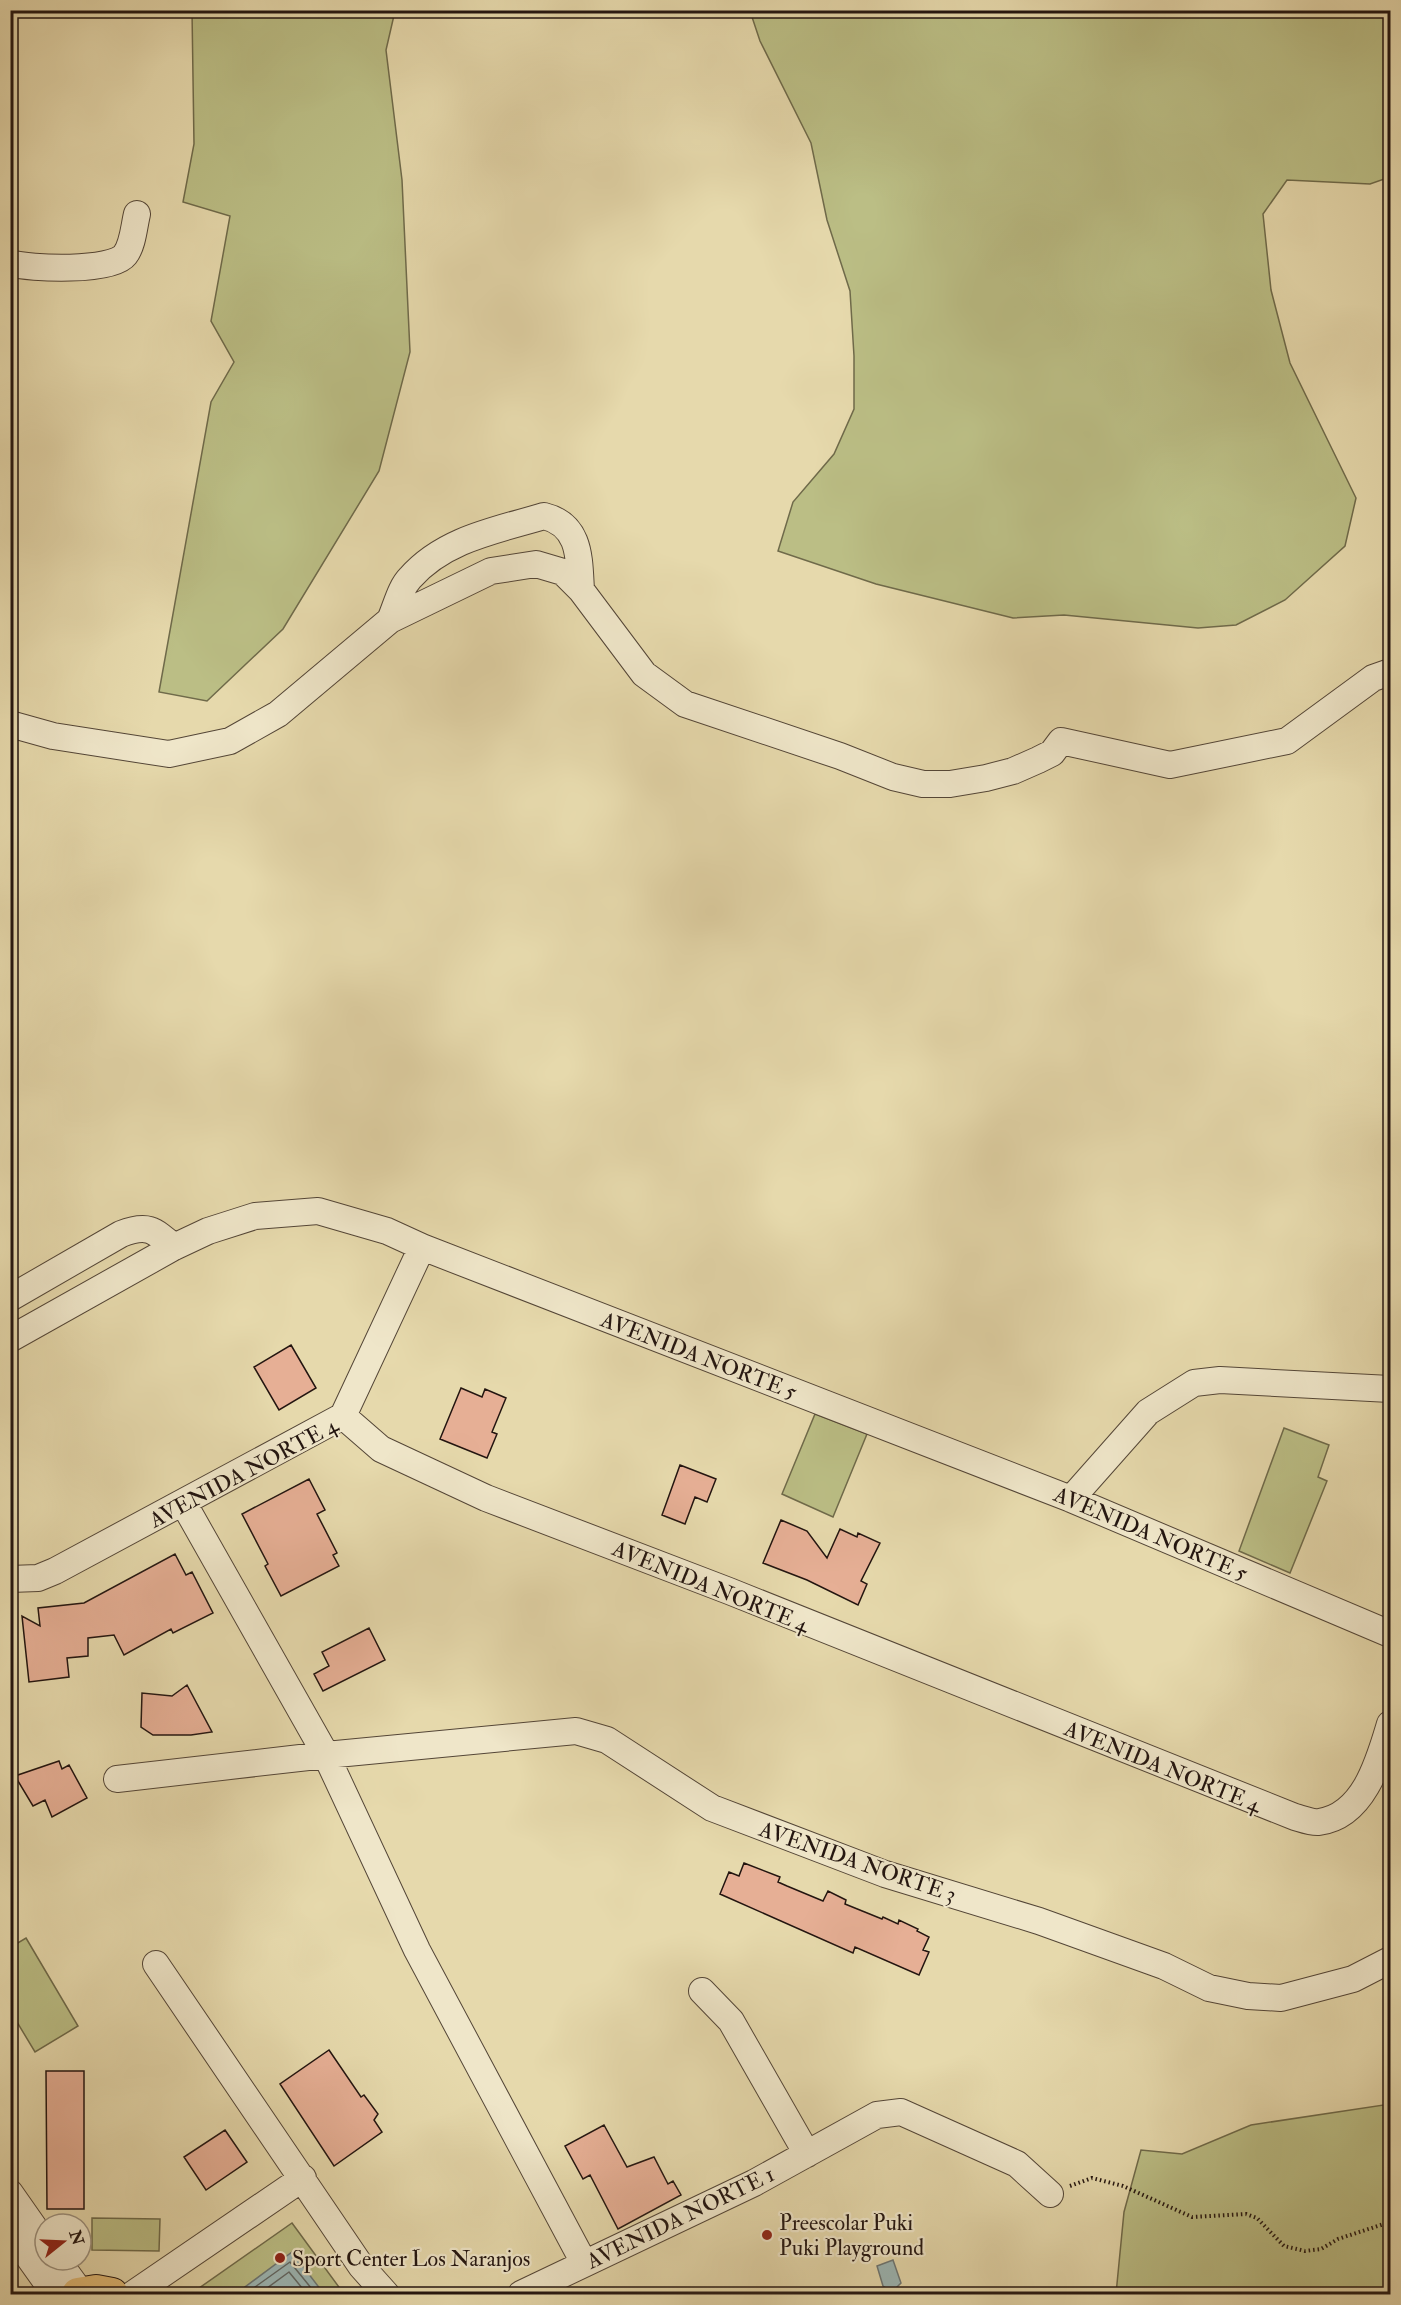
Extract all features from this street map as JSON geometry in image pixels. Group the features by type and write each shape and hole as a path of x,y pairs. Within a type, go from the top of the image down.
{"main road":[{"path":"71,2294 96,2291 112,2295"}],"street":[{"path":"10,263 44,267 102,265 116,262 125,256 137,214"},
{"path":"390,620 408,579 435,556 466,539 544,516 557,519 567,528 578,549 581,590"},
{"path":"10,723 53,736 169,754 230,741 278,714 390,620 491,571 536,564 563,572 581,590 644,674 685,704 840,756 893,777 923,784 950,784 1013,771 1052,753 1061,741 1170,765 1287,741 1374,678 1390,672"},
{"name":"AVENIDA NORTE 5","path":"10,1339 174,1247 208,1231 255,1216 318,1211 387,1231 422,1247 1071,1499 1390,1634"},
{"path":"10,1298 120,1234 139,1227 154,1231 174,1247"},
{"path":"343,1416 422,1247"},
{"path":"1071,1499 1148,1412 1176,1392 1194,1383 1220,1380 1390,1389"},
{"name":"AVENIDA NORTE 4","path":"10,1579 38,1578 184,1504 343,1416 381,1449 486,1498 729,1591 1295,1817 1318,1822 1336,1815 1355,1803 1368,1785 1390,1724"},
{"path":"184,1504 326,1755 417,1950 584,2263"},
{"name":"AVENIDA NORTE 3","path":"117,1779 326,1755 576,1731 608,1740 712,1808 885,1874 1039,1921 1154,1962 1209,1988 1248,1996 1281,1998 1353,1979 1390,1960"},
{"path":"156,1964 362,2266 386,2295"},
{"path":"702,1991 730,2022 807,2154"},
{"name":"AVENIDA NORTE 1","path":"521,2295 754,2183 877,2115 901,2112 1017,2164 1050,2194"},
{"path":"133,2295 303,2178"},
{"path":"10,2193 33,2226"},
{"path":"10,2231 71,2294"},
{"path":"62,2272 71,2294"}],"path":[{"path":"1050,2194 1092,2178 1123,2186 1192,2217 1246,2214 1257,2218 1284,2246 1305,2251 1321,2249 1338,2240 1390,2222"}],"green space":[{"path":"192,11 395,11 386,50 402,180 410,352 379,471 283,629 207,701 159,692 211,402 234,362 211,321 230,216 183,202 194,144"},
{"path":"750,11 1390,11 1390,177 1370,184 1287,180 1263,214 1271,290 1290,363 1356,498 1345,546 1285,600 1236,625 1198,628 1064,615 1013,618 876,584 778,551 793,502 834,454 854,409 854,356 850,291 827,220 811,143 760,41"},
{"path":"815,1414 867,1434 833,1517 782,1494"},
{"path":"1284,1428 1329,1445 1318,1477 1327,1481 1290,1573 1239,1551"},
{"path":"26,1938 78,2026 35,2052 11,2012 11,1947"},
{"path":"1390,2104 1390,2294 1116,2294 1124,2212 1141,2150 1182,2154 1251,2125"},
{"path":"93,2218 160,2219 159,2251 93,2250"},
{"name":"Sport Center Los Naranjos","path":"292,2223 344,2294 192,2294 192,2293"}],"water":[{"path":"292,2252 324,2294 250,2294 245,2287"},
{"path":"893,2260 901,2283 892,2292 883,2286 877,2266"}],"building":[{"path":"291,1345 316,1388 279,1410 254,1367"},
{"path":"461,1388 482,1397 485,1389 506,1398 492,1432 497,1434 487,1458 440,1439"},
{"path":"680,1465 716,1479 707,1502 695,1497 685,1524 662,1515"},
{"path":"309,1479 325,1510 317,1514 337,1553 333,1555 339,1566 281,1596 265,1566 268,1564 242,1514"},
{"path":"781,1520 807,1531 827,1558 840,1529 857,1537 858,1533 880,1543 861,1581 867,1584 858,1605 807,1580 763,1563"},
{"path":"175,1554 186,1575 192,1572 213,1613 173,1633 171,1629 124,1655 114,1635 88,1638 88,1656 67,1658 69,1677 29,1682 22,1616 40,1626 38,1608 84,1603"},
{"path":"369,1628 385,1660 323,1691 314,1674 329,1666 322,1652"},
{"path":"187,1685 212,1732 191,1735 153,1735 141,1727 142,1693 172,1696"},
{"path":"59,1761 62,1769 69,1765 87,1798 52,1817 45,1800 33,1806 15,1776"},
{"path":"744,1863 780,1877 778,1882 823,1901 828,1891 846,1900 845,1904 898,1924 899,1920 918,1929 917,1931 929,1937 923,1950 929,1952 919,1975 855,1947 853,1953 720,1894 729,1872 739,1876"},
{"path":"329,2050 361,2097 364,2095 378,2114 374,2120 382,2132 334,2166 280,2084"},
{"path":"46,2071 84,2071 84,2209 47,2209"},
{"path":"604,2125 627,2167 654,2157 668,2184 673,2181 681,2195 618,2229 590,2175 583,2179 565,2146"},
{"path":"225,2130 247,2162 206,2190 184,2157"}],"place":[{"name":"Preescolar Puki Puki Playground","path":"767,2235"},
{"name":"Sport Center Los Naranjos","path":"280,2258"}]}
